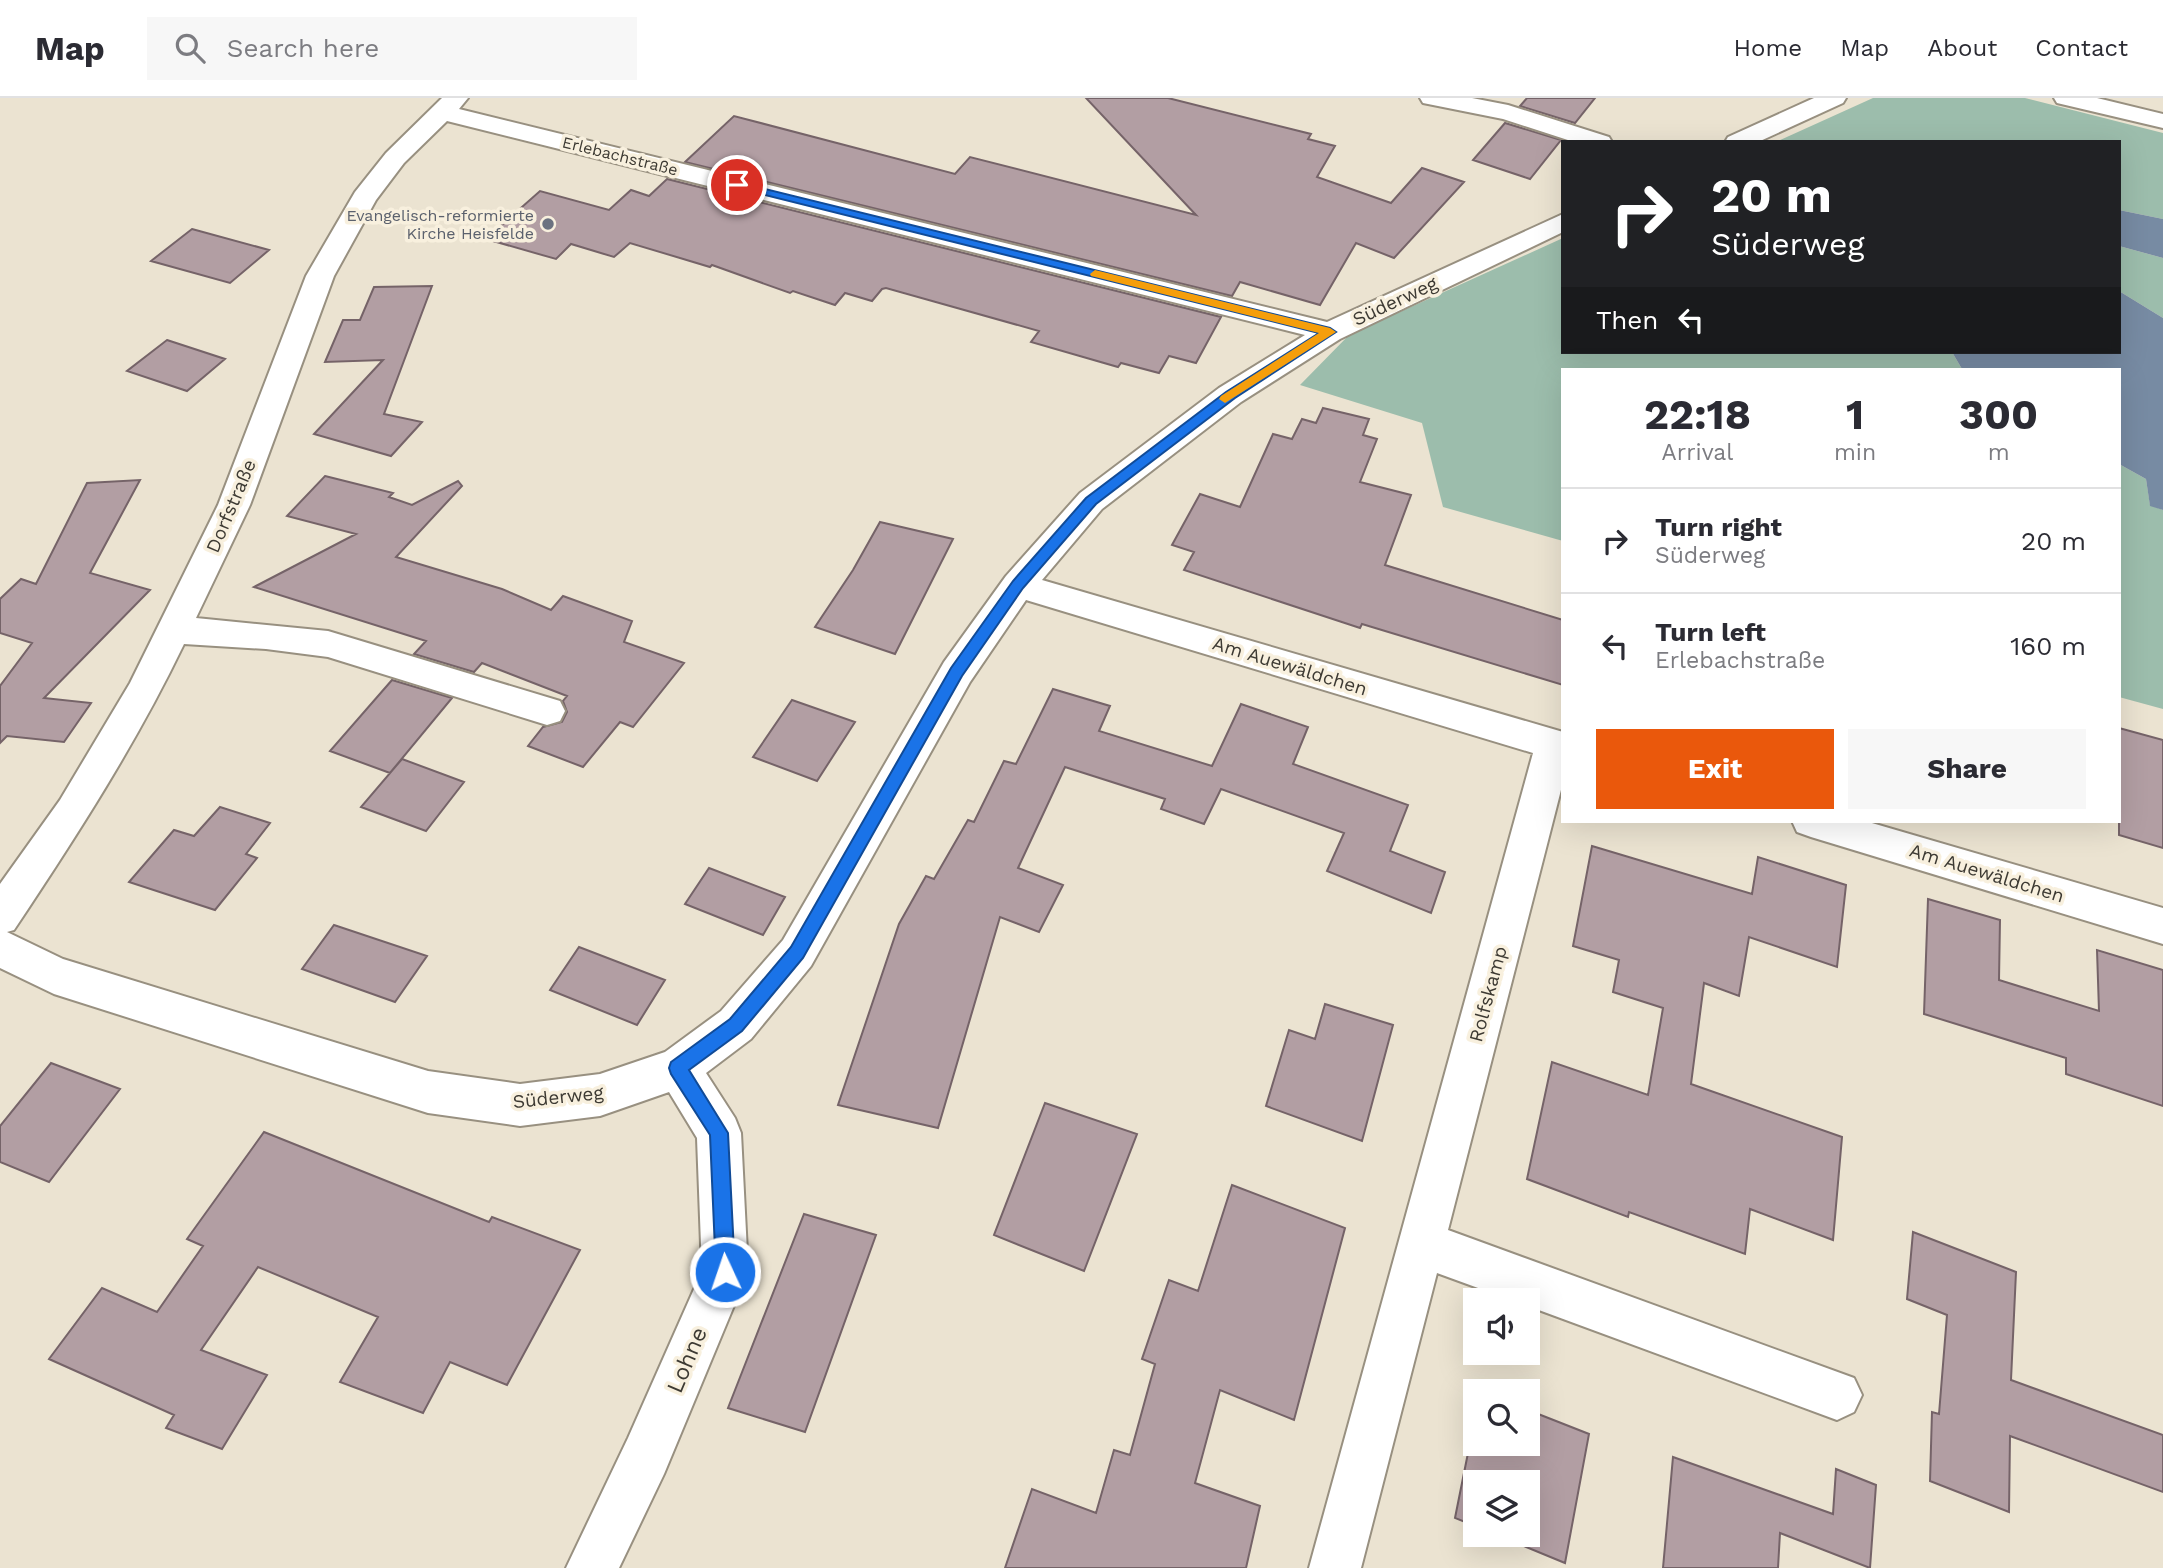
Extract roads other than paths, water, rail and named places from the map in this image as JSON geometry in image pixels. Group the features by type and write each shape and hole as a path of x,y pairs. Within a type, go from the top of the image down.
{"street":[{"path":"1432,98 1508,112 1594,140"},
{"path":"1741,140 1834,98"},
{"path":"2066,98 2163,121"},
{"name":"Erlebachstraße","path":"448,105 1330,332"},
{"name":"Dorfstraße","path":"0,917 73,811 144,690 234,505 320,276 364,198 395,158 448,105"},
{"name":"Süderweg","path":"0,948 54,975 428,1092 520,1105 600,1095 677,1068 736,1025 797,953 957,672 1018,584 1091,501 1230,395 1330,332 1561,223"},
{"name":"Am Auewäldchen","path":"1018,584 1559,746"},
{"path":"173,630 267,636 328,644 547,711"},
{"name":"Rolfskamp","path":"1335,1568 1421,1244 1559,746"},
{"name":"Am Auewäldchen","path":"1818,823 2163,926"},
{"name":"Lohne","path":"592,1568 646,1456 725,1272 719,1133 677,1068"},
{"path":"1421,1244 1837,1395"}],"water":[{"path":"2121,210 2163,219 2163,258 2121,247"},
{"path":"2121,292 2163,318 2163,510 2150,506 2146,479 2121,465 2121,368 1961,368 1953,354 2121,354"}],"place":[{"name":"Evangelisch-reformierte Kirche Heisfelde","path":"548,224"}]}
